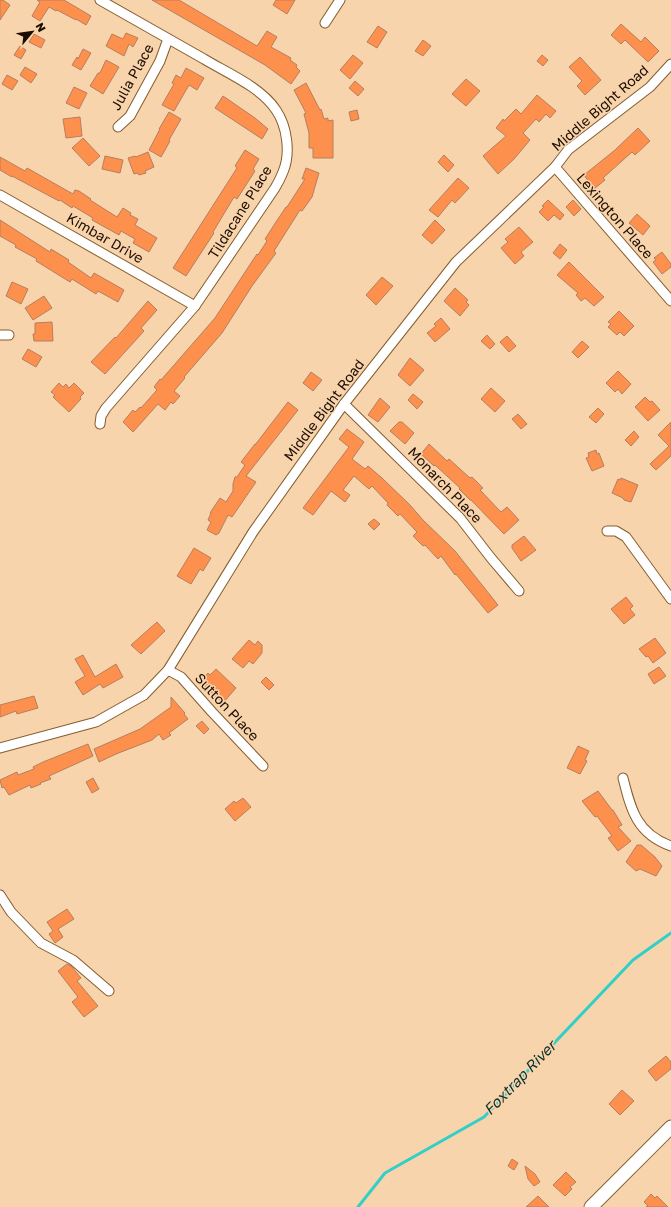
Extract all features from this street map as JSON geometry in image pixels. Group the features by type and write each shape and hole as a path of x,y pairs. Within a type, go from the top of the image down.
{"main road":[{"path":"591,1207 671,1127"}],"street":[{"name":"Tildacane Place","path":"100,0 245,83 268,100 277,111 282,121 286,142 286,164 275,188 195,306 106,408 101,416 100,424"},
{"path":"325,23 340,0"},
{"name":"Julia Place","path":"118,127 130,116 160,62 168,39"},
{"name":"Middle Bight Road","path":"0,748 96,722 144,695 168,670 253,532 344,404 456,262 555,167 568,150 650,87 671,64"},
{"name":"Lexington Place","path":"555,167 671,301"},
{"name":"Kimbar Drive","path":"0,195 195,306"},
{"name":"Monarch Place","path":"344,404 460,518 519,592"},
{"path":"607,531 616,531 626,537 671,599"},
{"name":"Sutton Place","path":"168,670 181,677 264,766"},
{"path":"622,778 630,806 638,822 647,833 657,840 671,846"},
{"path":"0,895 11,912 41,943 73,960 110,991"}],"building":[{"path":"0,0 3,0 10,5 0,20"},
{"path":"37,0 64,0 91,16 86,25 49,7 40,21 32,16 40,2"},
{"path":"152,0 179,0 257,46 267,31 277,37 271,47 291,58 290,60 297,65 296,67 300,71 291,84 265,65"},
{"path":"276,0 295,0 287,14 273,5"},
{"path":"621,24 641,42 645,37 659,51 648,62 625,40 621,44 611,35"},
{"path":"378,26 387,32 377,48 367,42"},
{"path":"126,33 138,38 133,47 129,44 124,56 106,46 112,34 123,39"},
{"path":"34,34 45,40 41,48 29,42"},
{"path":"423,40 431,46 423,56 415,51"},
{"path":"20,46 26,50 21,59 14,55"},
{"path":"83,49 91,53 81,70 72,65 77,57 78,59"},
{"path":"353,55 363,63 350,79 340,70"},
{"path":"542,55 548,60 543,66 537,61"},
{"path":"580,57 601,80 585,95 577,86 582,81 569,67"},
{"path":"106,60 119,67 103,94 90,86 98,73 100,73"},
{"path":"25,67 37,74 31,83 20,75"},
{"path":"186,68 204,78 197,90 189,85 174,111 162,105 174,84 172,83 176,75 181,78"},
{"path":"7,75 18,81 12,90 2,84"},
{"path":"466,79 480,91 466,106 452,94"},
{"path":"355,81 364,89 358,96 349,88"},
{"path":"306,83 320,110 321,109 324,119 328,118 328,121 333,120 333,158 313,158 313,148 309,148 309,133 304,114 306,113 294,90"},
{"path":"74,87 87,93 79,109 66,103"},
{"path":"537,95 556,111 550,118 546,114 539,122 536,119 523,133 530,140 514,159 498,174 483,156 506,136 496,128 503,119 504,121 516,109 521,114"},
{"path":"223,96 268,129 262,139 215,108"},
{"path":"357,110 359,119 351,121 349,112"},
{"path":"169,112 181,119 161,157 149,150"},
{"path":"80,117 82,136 66,138 63,119"},
{"path":"638,128 650,141 635,155 632,152 603,178 605,180 594,189 584,175 615,150"},
{"path":"83,138 100,156 89,166 72,148"},
{"path":"245,150 259,159 253,169 255,171 237,199 234,197 213,232 214,233 186,276 173,268 237,168 235,166"},
{"path":"148,152 154,167 145,171 146,173 139,175 138,173 134,174 128,158 136,157"},
{"path":"444,155 454,165 448,172 438,162"},
{"path":"105,156 123,160 120,173 102,169"},
{"path":"0,157 25,171 27,168 73,194 75,190 79,191 91,199 90,200 117,217 123,208 131,213 130,215 138,219 135,225 157,238 149,252 133,243 135,239 121,231 119,235 92,220 93,218 73,206 72,208 60,200 59,201 0,170"},
{"path":"306,168 319,173 312,197 302,211 300,210 274,251 276,253 252,286 222,333 184,377 185,378 174,391 180,396 173,404 171,402 165,410 158,404 133,432 123,422 133,410 135,412 140,407 141,408 157,390 154,387 160,379 161,380 215,318 257,254 258,255 267,241 265,239 305,179 302,179"},
{"path":"458,178 469,188 455,203 452,200 438,217 429,210"},
{"path":"548,200 564,215 560,220 554,215 548,221 539,212"},
{"path":"573,200 581,209 574,216 566,207"},
{"path":"637,214 650,226 643,235 629,223"},
{"path":"0,220 50,252 51,249 69,260 68,262 91,278 94,273 124,290 118,302 98,291 96,294 72,279 70,282 36,261 37,259 15,247 16,245 0,236"},
{"path":"435,220 445,230 432,244 422,235"},
{"path":"519,227 533,242 521,252 524,256 515,264 501,248 508,242 505,239"},
{"path":"560,244 567,250 560,259 553,253"},
{"path":"662,252 671,264 671,267 662,274 653,262 656,260 654,258"},
{"path":"569,262 604,297 594,306 585,298 581,301 576,295 578,293 557,275"},
{"path":"382,277 393,286 376,305 366,295"},
{"path":"12,282 28,289 21,304 6,296"},
{"path":"455,288 468,300 466,302 469,305 460,316 444,301"},
{"path":"44,296 52,308 33,320 25,308"},
{"path":"148,301 157,310 141,328 144,331 105,374 91,362 115,337 116,338"},
{"path":"619,311 634,326 624,336 620,332 617,335 608,327 611,324 608,322"},
{"path":"441,318 450,329 435,342 427,333 436,326 434,324"},
{"path":"52,322 53,341 34,341 33,334 35,334 35,323"},
{"path":"487,335 495,344 490,349 481,341"},
{"path":"507,336 516,346 509,352 500,342"},
{"path":"582,341 589,347 578,358 572,352"},
{"path":"28,349 42,357 36,367 22,359"},
{"path":"410,358 424,370 410,386 398,375"},
{"path":"618,371 631,384 622,394 618,389 615,392 606,383"},
{"path":"311,372 322,380 313,391 303,383"},
{"path":"59,383 63,387 66,384 69,388 74,383 84,393 80,397 81,399 69,412 53,397 55,395 51,392"},
{"path":"491,388 505,401 495,412 481,399"},
{"path":"413,394 423,402 417,409 408,400"},
{"path":"645,397 650,402 652,401 660,410 648,421 635,407"},
{"path":"380,398 390,407 378,422 368,415"},
{"path":"288,402 298,410 246,476 256,482 232,517 228,515 219,533 216,535 207,530 211,522 208,520 210,513 220,498 226,502 233,491 235,477 237,477 245,465 241,462"},
{"path":"598,408 604,414 596,423 589,417"},
{"path":"518,414 527,424 521,429 512,419"},
{"path":"399,422 402,422 414,433 405,444 390,431"},
{"path":"671,422 671,456 656,470 650,464 669,446 658,435"},
{"path":"347,429 364,442 352,459 365,469 368,466 410,505 455,551 498,605 488,613 456,574 455,575 441,556 438,559 425,545 423,546 413,536 417,532 400,514 398,516 372,486 369,489 354,476 343,490 350,495 345,502 331,491 313,515 303,508 349,447 339,439"},
{"path":"634,431 639,437 631,446 625,440"},
{"path":"429,444 447,461 449,459 470,478 472,477 483,488 480,490 501,512 507,507 519,520 504,534 459,489 460,488 421,454"},
{"path":"596,450 597,454 599,453 604,466 592,471 586,458 589,457 588,453"},
{"path":"621,478 638,485 631,502 612,493 618,479 620,480"},
{"path":"374,519 380,524 374,530 368,524"},
{"path":"524,536 536,550 521,561 512,548 512,545"},
{"path":"194,548 211,558 203,571 200,569 191,584 177,576"},
{"path":"626,597 633,606 630,609 635,615 624,624 611,609"},
{"path":"157,622 165,631 141,654 131,645"},
{"path":"655,638 666,653 653,663 648,656 646,657 639,649"},
{"path":"249,640 255,645 258,641 262,645 262,653 253,664 249,661 243,668 232,659"},
{"path":"83,655 95,677 116,664 123,677 103,688 100,684 83,695 75,682 85,676 75,659"},
{"path":"659,667 666,676 654,684 648,674"},
{"path":"216,669 236,688 223,703 200,682 208,673 210,675"},
{"path":"266,677 274,685 269,690 261,682"},
{"path":"34,696 38,708 17,714 16,711 0,717 0,705"},
{"path":"171,697 185,713 184,714 188,719 169,733 171,735 163,740 159,734 152,740 99,762 94,749 140,729 171,707"},
{"path":"202,721 209,729 204,734 196,726"},
{"path":"88,744 93,756 49,776 51,779 31,788 30,785 9,795 4,787 2,788 0,780 17,772 18,775 34,769 33,767 43,762"},
{"path":"578,746 589,751 585,760 587,761 580,774 567,768"},
{"path":"93,778 99,789 92,793 86,782"},
{"path":"598,791 613,810 622,825 618,827 631,841 618,851 608,838 612,836 597,816 595,817 582,801"},
{"path":"243,798 251,807 235,821 225,809 234,801 236,803"},
{"path":"637,845 641,845 655,857 662,866 656,876 640,869 636,871 626,862"},
{"path":"67,909 74,919 58,929 63,937 55,943 49,934 53,931 47,922"},
{"path":"67,964 71,966 81,978 77,981 98,1006 84,1017 72,1002 78,997 58,971"},
{"path":"666,1056 671,1062 671,1069 656,1081 648,1071"},
{"path":"622,1090 634,1101 620,1115 609,1104"},
{"path":"512,1159 518,1163 514,1170 508,1166"},
{"path":"525,1166 535,1174 540,1182 534,1186 528,1179"},
{"path":"566,1172 576,1182 570,1187 572,1189 565,1196 553,1185"},
{"path":"651,1194 655,1198 657,1196 668,1207 646,1207 648,1206 644,1202"},
{"path":"538,1196 549,1207 526,1207"}],"waterway":[{"name":"Foxtrap River","path":"358,1207 385,1173 484,1117 633,960 671,933"}]}
